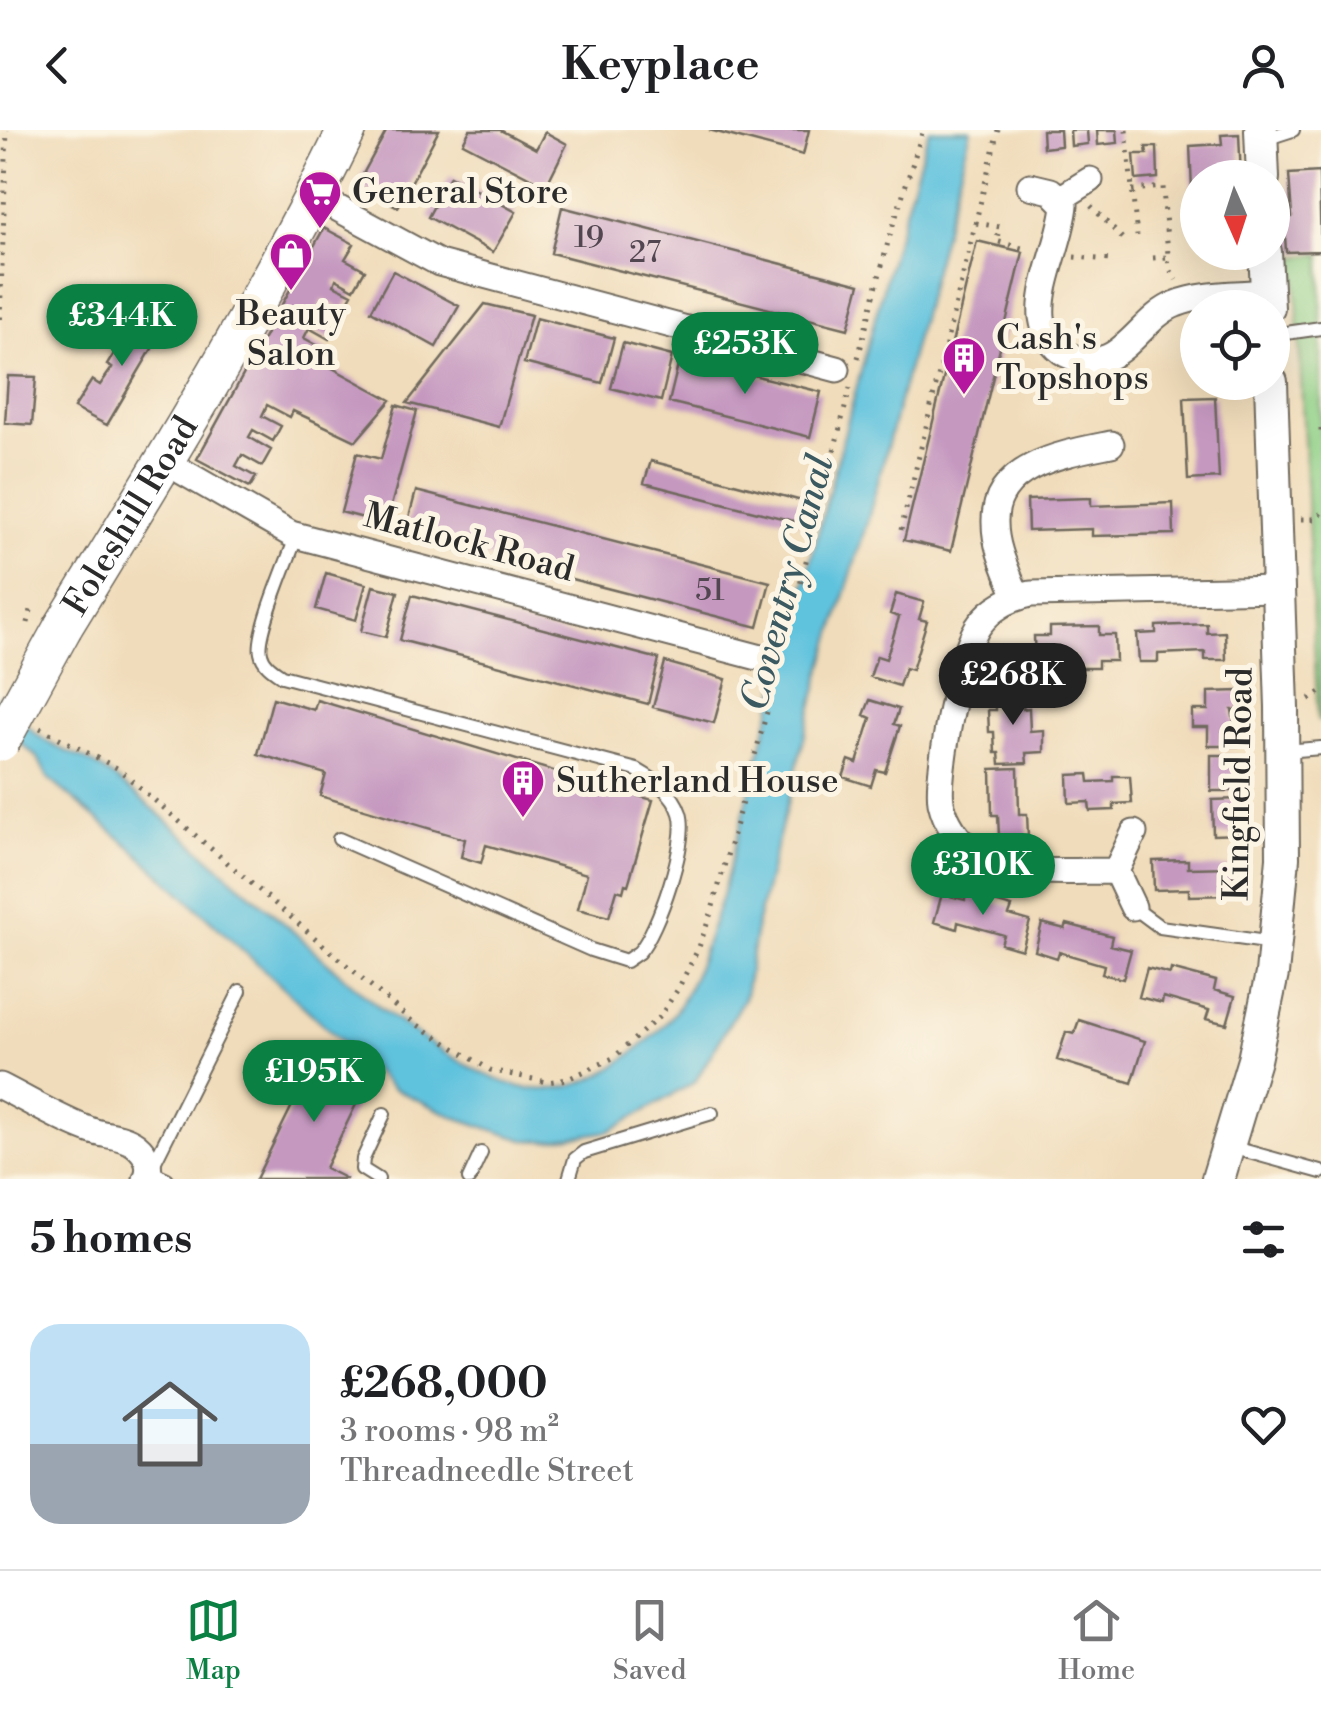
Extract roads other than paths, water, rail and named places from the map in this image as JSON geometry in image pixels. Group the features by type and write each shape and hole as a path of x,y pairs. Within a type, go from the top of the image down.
{"main road":[{"name":"Foleshill Road","path":"0,742 315,196 347,130"}],"street":[{"path":"1262,135 1263,160"},
{"path":"1030,186 1051,191 1075,189 1064,216 1043,302 1045,329 1062,352 1090,360 1116,353 1166,308 1180,303"},
{"path":"315,196 438,263 837,369"},
{"name":"Kingfield Road","path":"1218,1179 1254,1060 1272,974 1283,858 1284,751 1272,400"},
{"path":"1017,596 998,549 994,521 998,497 1017,475 1055,455 1111,444"},
{"name":"Matlock Road","path":"164,462 297,535 769,660"},
{"path":"1116,871 1012,868 972,852 958,838 942,806 940,774 970,638 997,607 1017,596 1279,588"},
{"path":"1116,871 1134,833"},
{"path":"1116,871 1133,907"},
{"path":"0,1086 88,1130 136,1145 154,1176"}],"lane":[{"path":"1262,135 1293,130"},
{"path":"1290,332 1321,328"},
{"path":"297,535 261,636 260,654 269,667 282,676 637,770 668,792 680,814 682,831 666,903 639,953 626,961 591,950 339,838"},
{"path":"1284,751 1321,748"},
{"path":"1133,907 1160,927 1275,943"},
{"path":"154,1176 240,991"},
{"path":"568,1179 575,1159 584,1152 712,1113"},
{"path":"378,1179 362,1169 362,1159 384,1114"},
{"path":"1228,1146 1321,1172"},
{"path":"469,1179 481,1153"}],"water":[{"name":"Coventry Canal","path":"929,130 971,130 868,519 820,676 757,922 745,996 695,1082 610,1131 548,1141 524,1140 457,1118 392,1088 132,848 48,778 38,758 0,725 0,696 43,739 97,766 151,807 373,1002 431,1045 463,1063 502,1081 539,1089 579,1084 614,1067 652,1037 675,1012 696,972 721,899 892,254"}],"place":[{"name":"General Store","path":"320,230"},
{"name":"Beauty Salon","path":"291,292"},
{"name":"Cash's Topshops","path":"964,396"},
{"name":"Sutherland House","path":"523,819"}]}
